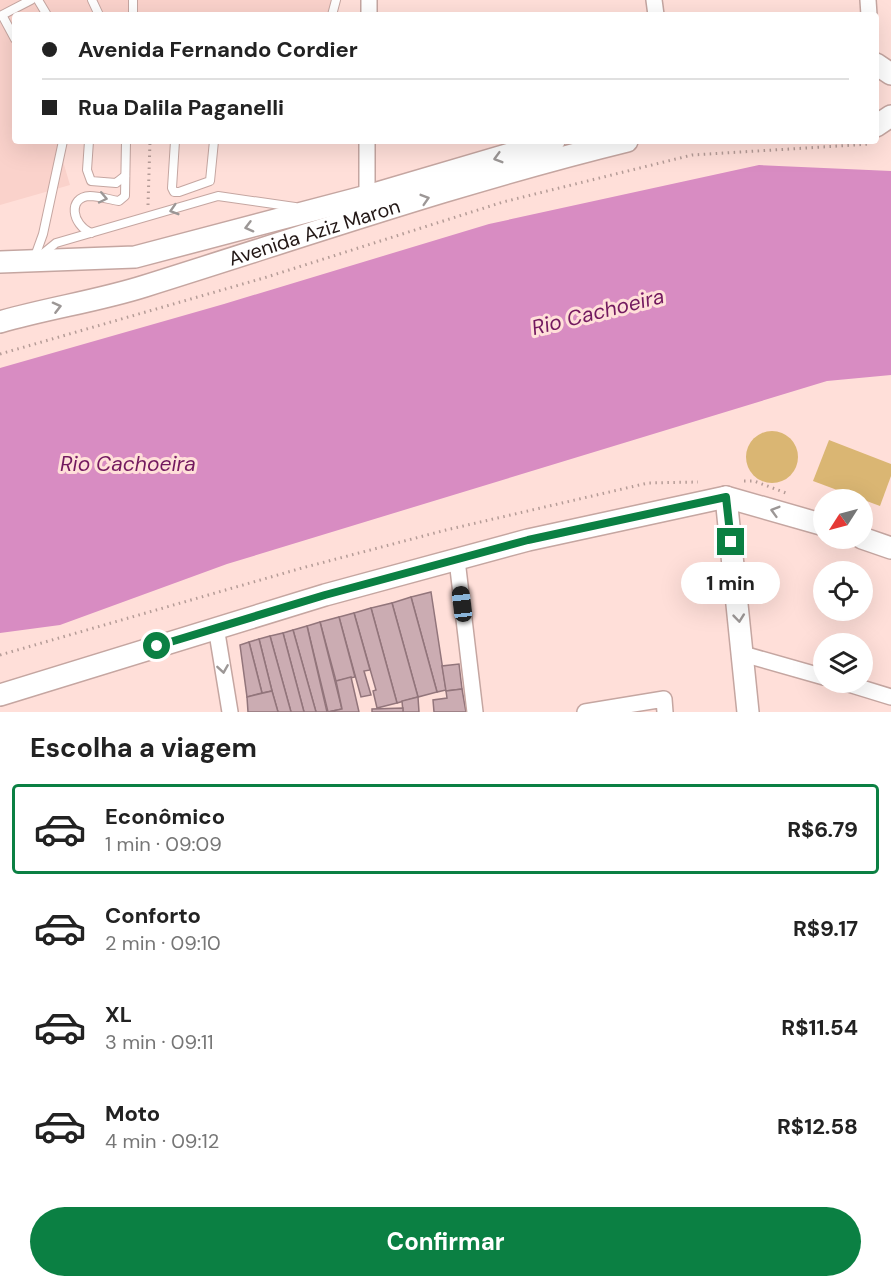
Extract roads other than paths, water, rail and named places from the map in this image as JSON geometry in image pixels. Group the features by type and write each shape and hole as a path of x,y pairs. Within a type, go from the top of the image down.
{"main road":[{"path":"881,131 891,116"},
{"name":"Avenida Aziz Maron","path":"0,262 135,257 367,196 544,144"},
{"name":"Avenida Aziz Maron","path":"0,322 143,286 253,250 557,158 615,144"},
{"path":"0,695 325,595 528,540 726,497 813,522"},
{"path":"726,497 748,712"},
{"path":"873,542 891,548"}],"street":[{"path":"367,144 367,196"},
{"path":"457,561 475,712"},
{"path":"216,627 230,712"},
{"path":"742,654 813,674"},
{"path":"873,691 891,697"},
{"path":"585,712 664,699 665,712"}],"lane":[{"path":"12,33 2,15 32,0"},
{"path":"34,260 45,225 62,144"},
{"path":"89,144 87,170 91,181 116,183 126,176"},
{"path":"92,234 82,229 75,220 75,208 81,199 88,196 119,201 125,195 126,144"},
{"path":"175,144 172,188 174,192 210,181 214,144"},
{"path":"34,260 56,243 218,196 313,210"}],"water":[{"name":"Rio Cachoeira","path":"759,165 891,171 891,375 827,381 227,564 60,625 0,633 0,368 224,304 489,224"}]}
